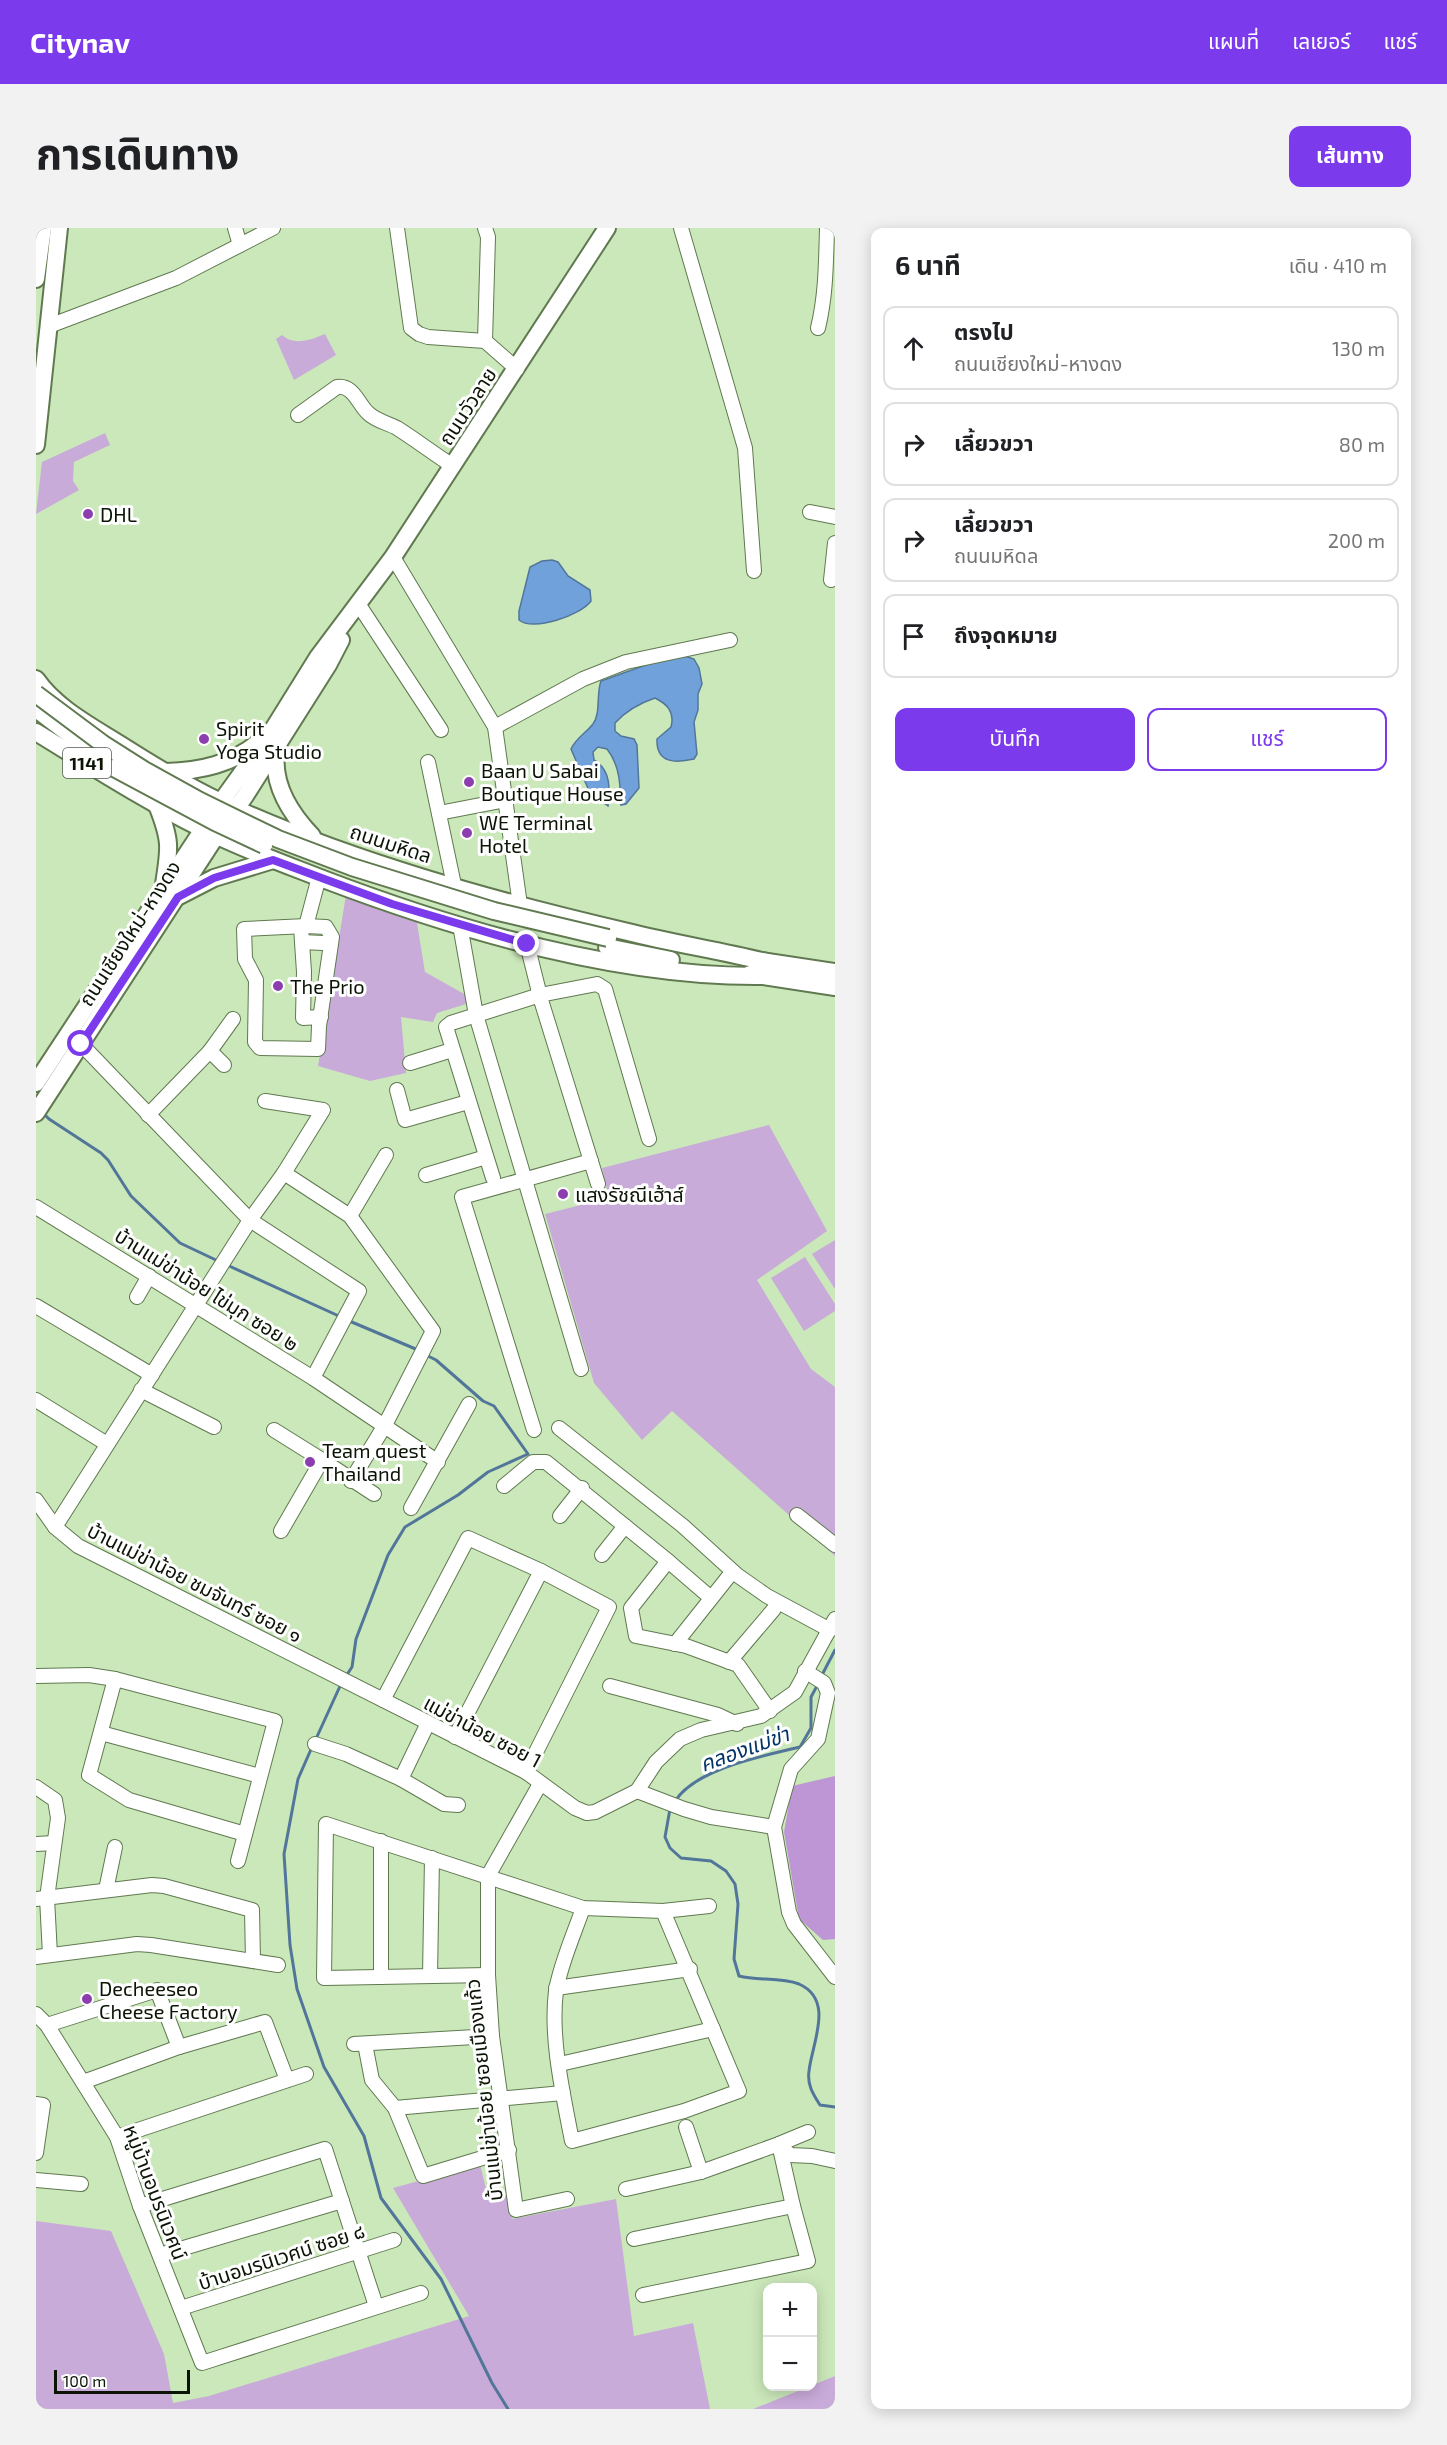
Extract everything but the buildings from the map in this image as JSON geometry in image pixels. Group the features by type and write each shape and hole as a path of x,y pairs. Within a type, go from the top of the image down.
{"main road":[{"path":"36,241 39,228"},
{"path":"36,279 43,228"},
{"path":"36,445 58,228"},
{"path":"36,360 58,228"},
{"name":"ถนนวัวลาย","path":"228,805 328,665 359,604 517,369 607,228"},
{"name":"ถนนมหิดล","path":"36,679 67,710 165,772 228,805 317,841 520,904 630,933 713,949 765,969"},
{"name":"ถนนมหิดล","path":"36,694 102,744 144,770 200,801 278,839 352,867 608,943"},
{"name":"ถนนมหิดล","path":"36,710 114,768 215,822 268,847 345,875 493,921 765,969 835,987"},
{"name":"1141","path":"36,723 114,768"},
{"name":"ถนนมหิดล","path":"36,732 157,805 210,833 365,895 460,925 527,944 643,967 695,974 765,969 835,972"},
{"path":"165,772 193,771 233,759 275,737 274,760 282,792 298,821 317,841"},
{"path":"157,805 168,832 170,894 273,860"},
{"name":"ถนนเชียงใหม่-หางดง","path":"36,1113 42,1089 228,805"},
{"path":"365,895 357,886 356,874 363,865 377,861"},
{"name":"ถนนเชียงใหม่-หางดง","path":"42,1089 81,1044 170,894"}],"street":[{"path":"235,228 240,245"},
{"path":"49,326 176,278 273,228"},
{"path":"397,228 411,328 428,337 484,341 517,369"},
{"path":"484,341 488,237 485,228"},
{"path":"681,228 743,440 754,571"},
{"path":"818,328 826,280 827,228"},
{"path":"298,415 337,387 343,387 349,390 367,413 396,427 453,466"},
{"path":"810,512 835,517"},
{"path":"831,580 835,543"},
{"path":"393,556 495,727 520,904"},
{"path":"359,604 441,730"},
{"path":"495,727 584,679 626,662 730,640"},
{"path":"428,762 454,885"},
{"path":"439,813 506,800"},
{"path":"319,877 304,927 302,942 303,1018 321,1017"},
{"path":"460,925 476,1015 581,1369"},
{"path":"304,927 326,927 332,937 318,1048 260,1048 256,1046 255,980 245,959 244,929 304,927"},
{"path":"302,942 323,943"},
{"path":"527,944 540,995 598,1184"},
{"path":"304,972 328,973"},
{"path":"493,1178 452,1050 447,1025 540,995 597,984 605,989 649,1139"},
{"path":"148,1115 210,1052 233,1019"},
{"path":"81,1044 250,1220 359,1291 313,1378"},
{"path":"410,1063 452,1050"},
{"path":"210,1052 224,1065"},
{"path":"397,1090 405,1119 468,1102"},
{"path":"55,1527 250,1220 284,1173 323,1110 265,1101"},
{"path":"350,1216 386,1155"},
{"path":"426,1175 486,1157"},
{"path":"534,1430 462,1197 591,1161"},
{"path":"284,1173 350,1216 433,1331 385,1425 351,1481"},
{"name":"บ้านแม่ข่าน้อย ไข่มุก ซอย ๒","path":"36,1207 313,1378 438,1462"},
{"path":"137,1297 149,1276"},
{"path":"36,1306 152,1375"},
{"path":"141,1390 214,1427"},
{"path":"36,1400 107,1444"},
{"path":"411,1509 470,1404"},
{"path":"559,1428 683,1526 737,1575 767,1596 832,1625 795,1692 761,1716 737,1724 701,1730 680,1738 656,1762 637,1791 684,1809 774,1827"},
{"path":"274,1430 374,1494"},
{"path":"281,1531 322,1460"},
{"path":"504,1486 533,1462 546,1462 582,1488 711,1598"},
{"path":"560,1516 582,1488"},
{"name":"บ้านแม่ข่าน้อย ชมจันทร์ ซอย ๑","path":"36,1500 55,1527 78,1546 350,1683"},
{"path":"797,1515 835,1545"},
{"path":"602,1555 626,1526"},
{"path":"383,1700 468,1538 541,1571 609,1607 526,1773"},
{"path":"668,1561 631,1608 636,1636 675,1644 738,1665 770,1711"},
{"path":"455,1737 541,1571"},
{"path":"675,1644 729,1576"},
{"path":"729,1662 774,1609"},
{"path":"805,1671 824,1683 828,1693 818,1739 791,1769 774,1827 791,1918 835,1977"},
{"path":"36,1676 89,1675 115,1679 275,1721 238,1861"},
{"path":"115,1679 89,1775 129,1800 245,1834"},
{"name":"แม่ข่าน้อย ซอย 1","path":"350,1683 526,1773 575,1808 587,1813 595,1812 637,1791"},
{"path":"610,1686 718,1714 737,1724"},
{"path":"401,1779 428,1723"},
{"path":"101,1733 260,1776"},
{"path":"315,1744 346,1754 401,1779 438,1801 450,1806 458,1805"},
{"name":"บ้านแม่ข่าน้อย ซอยเมืองแก้ว","path":"540,1784 488,1876 488,1975 492,2036 516,2210 567,2199"},
{"path":"36,1787 54,1800 58,1818 42,1898 43,1956 137,1944 278,1965"},
{"path":"488,1975 324,1978 326,1824 583,1908 663,1911 709,1906"},
{"path":"381,1841 381,1977"},
{"path":"36,1844 54,1843"},
{"path":"106,1890 115,1847"},
{"path":"430,1976 432,1858"},
{"path":"42,1898 152,1885 164,1886 252,1910 253,1961"},
{"path":"583,1908 556,1989 553,2024 572,2141 684,2111 739,2091 690,1969 663,1911"},
{"path":"556,1989 690,1969"},
{"path":"47,2025 157,1990 179,2048"},
{"name":"หมู่บ้านอมรนิเวศน์","path":"36,2014 47,2025 117,2137 140,2206 202,2363 376,2306"},
{"path":"83,2082 179,2048 265,2022 287,2080"},
{"path":"560,2064 713,2029"},
{"path":"492,2036 359,2044 372,2080 395,2108 423,2176 509,2150"},
{"path":"117,2137 306,2074"},
{"path":"395,2108 563,2093"},
{"path":"36,2153 40,2105"},
{"path":"686,2127 700,2172"},
{"path":"626,2189 700,2172 808,2132"},
{"path":"779,2144 789,2155 812,2156 835,2161"},
{"path":"643,2295 808,2261 779,2144"},
{"path":"140,2206 325,2149 376,2306 421,2293"},
{"path":"36,2180 81,2184"},
{"path":"160,2255 342,2201"},
{"path":"634,2240 793,2206"},
{"name":"บ้านอมรนิเวศน์ ซอย ๘","path":"181,2308 394,2240"}],"shaded area":[{"path":"325,334 336,355 294,380 276,339 282,335 292,340 303,341"},
{"path":"105,433 110,445 74,462 73,481 79,490 36,514 42,462"},
{"path":"346,895 416,917 425,972 466,995 466,1004 437,1013 433,1022 401,1017 406,1073 370,1081 318,1066"},
{"path":"769,1125 827,1231 757,1280 811,1369 835,1387 835,1556 672,1411 642,1440 594,1383 545,1214 609,1198 602,1168"},
{"path":"835,1240 835,1289 812,1254"},
{"path":"805,1257 835,1304 835,1311 804,1331 771,1278"},
{"path":"835,1776 835,1939 823,1940 799,1919 784,1832 792,1786"},
{"path":"480,2164 488,2197 507,2195 512,2219 616,2199 634,2336 693,2323 710,2409 36,2409 36,2221 111,2231 164,2354 173,2403 209,2396 469,2316 393,2188"},
{"path":"835,2376 835,2409 753,2409 798,2391 817,2391 817,2383"}],"water":[{"path":"542,561 558,562 568,576 590,590 591,601 578,612 545,623 526,623 519,620 519,611 530,567"},
{"path":"685,656 694,659 699,668 702,684 698,694 698,710 694,722 697,754 694,759 668,760 660,753 657,739 671,727 672,717 669,709 655,698 633,708 615,723 615,731 621,736 634,739 637,745 639,788 626,804 621,805 618,774 611,755 607,749 598,747 593,752 594,760 604,769 608,780 608,806 590,793 571,749 595,720 601,681 654,662"}],"waterway":[{"path":"43,1113 101,1153 131,1196 180,1243 218,1261"},
{"path":"227,1265 341,1317"},
{"path":"347,1320 418,1350"},
{"path":"346,1676 352,1667 356,1639 388,1555 405,1527 458,1495 488,1472 528,1454 494,1406 483,1401 436,1360 426,1355"},
{"name":"คลองแม่ข่า","path":"822,1675 835,1650"},
{"path":"315,1741 341,1684"},
{"name":"คลองแม่ข่า","path":"675,1801 685,1790 714,1772 750,1759 800,1747 811,1728 811,1697 818,1684"},
{"path":"312,1747 298,1779 284,1854 290,1945 297,1989 324,2067 364,2136 381,2198 441,2279 492,2383 508,2409"},
{"name":"คลองแม่ข่า","path":"670,1809 665,1837 670,1848 681,1858 711,1861 726,1871 735,1884 738,1904 734,1959 739,1976 799,1984 810,1991 816,2000 819,2023 809,2081 820,2105 835,2107"}],"place":[{"name":"DHL","path":"88,514"},
{"name":"Spirit Yoga Studio","path":"204,739"},
{"name":"Baan U Sabai Boutique House","path":"469,782"},
{"name":"WE Terminal Hotel","path":"467,833"},
{"name":"The Prio","path":"278,986"},
{"name":"แสงรัชณีเฮ้าส์","path":"563,1194"},
{"name":"Team quest Thailand","path":"310,1462"},
{"name":"Decheeseo Cheese Factory","path":"87,1999"}],"route":[{"path":"81,1044 178,897 214,878 273,860 392,904 527,944"}]}
